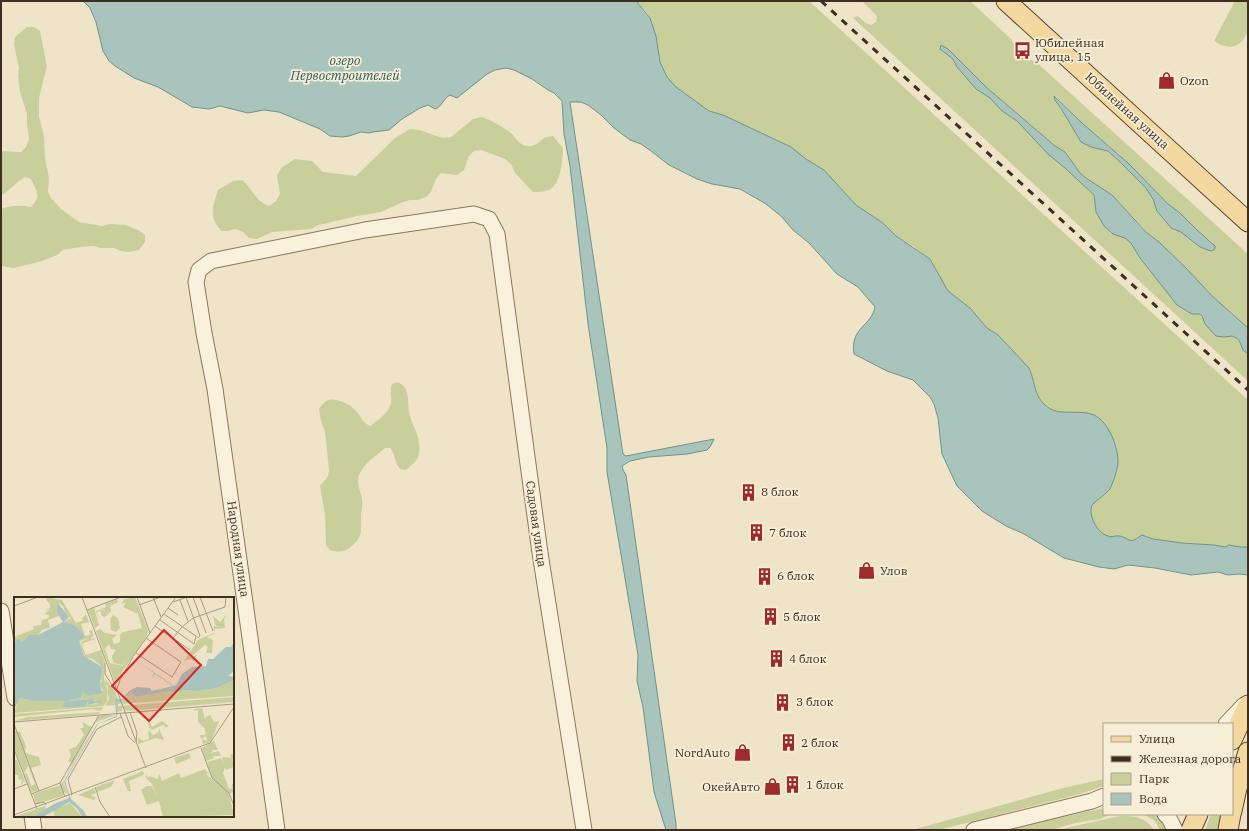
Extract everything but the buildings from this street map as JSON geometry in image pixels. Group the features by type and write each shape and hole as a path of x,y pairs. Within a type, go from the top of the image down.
{"main road":[{"name":"Юбилейная улица","path":"1006,1 1248,222"},
{"path":"1233,738 1248,704"},
{"path":"1233,806 1248,752"},
{"path":"1191,830 1198,815"},
{"path":"1228,830 1231,815"}],"street":[{"name":"Народная улица","path":"277,830 215,389 196,282 200,270 211,261 365,230 474,214 489,219"},
{"name":"Садовая улица","path":"489,219 497,234 540,553 584,830"},
{"path":"1,619 14,692"},
{"path":"1227,723 1248,700"},
{"path":"974,830 1100,800"},
{"path":"1166,815 1175,830"},
{"path":"32,817 34,830"}],"green space":[{"path":"636,1 809,1 1248,400 1248,547 1229,545 1225,547 1182,543 1153,539 1147,536 1138,536 1132,541 1119,536 1109,537 1100,531 1092,518 1092,505 1110,488 1118,462 1114,441 1107,427 1102,421 1091,414 1063,412 1049,408 1037,394 1029,368 998,335 987,328 970,308 948,291 932,261 914,247 896,236 883,223 856,205 824,170 806,159 791,147 723,115 709,111 676,87 667,77 660,62 656,36 648,14"},
{"path":"862,1 970,1 1011,39 1015,47 1021,53 1036,62 1248,254 1248,328 1212,296 1187,269 1146,231 1112,195 1080,173 1065,152 1055,146 986,87 948,49 941,45 976,89 990,98 1002,111 1017,121 1048,154 1065,167 1094,195 1096,212 1104,226 1110,232 1125,238 1131,243 1140,258 1177,305 1192,314 1199,314 1216,336 1231,336 1238,340 1245,353 1248,354 1248,381 853,18 858,16 866,23 871,25 876,22 877,16","holes":["1055,96 1082,123 1129,164 1168,204 1213,243 1208,250 1200,247 1181,232 1171,228 1157,211 1153,199 1146,188 1108,151 1091,147 1081,142 1055,100"]},
{"path":"1235,1 1248,1 1248,30 1243,41 1230,47 1214,41"},
{"path":"27,27 34,27 40,31 47,66 39,98 39,117 44,136 45,158 49,178 48,192 51,198 61,209 79,222 102,226 110,224 125,225 138,230 145,235 145,242 139,250 129,252 114,248 101,248 94,246 80,247 63,250 57,255 42,261 14,268 1,266 1,209 16,206 31,207 37,197 36,190 31,179 25,177 4,194 1,194 1,151 21,152 26,147 29,139 27,114 20,92 18,75 19,68 14,45 15,37"},
{"path":"481,117 492,121 505,129 525,146 533,146 544,138 553,136 563,148 559,177 553,187 547,191 533,192 515,173 511,164 505,159 481,150 474,151 469,156 464,170 457,175 441,173 436,179 431,192 426,197 418,200 403,202 381,212 319,225 311,229 272,232 257,239 249,238 243,232 235,229 221,231 214,220 213,211 218,190 233,181 242,180 260,201 269,206 276,201 280,194 277,176 281,168 295,159 312,161 323,172 356,176 395,138 410,129 419,130 443,138 451,137 473,119"},
{"path":"398,382 405,387 410,417 418,437 420,448 417,459 406,470 400,469 392,450 390,448 385,448 367,463 358,478 362,502 360,536 348,549 339,552 330,550 326,545 325,514 320,486 328,476 329,470 325,432 319,409 323,403 327,401 339,401 353,408 365,423 370,426 388,410 391,403 392,384"},
{"path":"1103,779 1103,786 1080,794 939,830 912,830 1063,788"},
{"path":"1103,808 1103,815 1110,815 1100,819 1075,823 1052,830 1001,830"},
{"path":"1145,815 1158,815 1169,830 1160,830 1155,821"},
{"path":"1211,815 1224,815 1221,830 1205,830"},
{"path":"1120,816 1139,818 1147,822 1154,830 1059,830 1070,827"}],"water":[{"name":"озеро Первостроителей","path":"83,1 636,1 650,18 656,36 660,62 667,77 676,87 709,111 723,115 791,147 806,159 824,170 856,205 883,223 896,236 930,259 948,291 970,308 987,328 998,335 1029,368 1037,394 1044,404 1059,412 1088,413 1099,418 1104,423 1112,436 1118,456 1118,462 1110,489 1092,505 1092,518 1100,531 1110,537 1120,536 1132,541 1142,535 1153,539 1182,543 1225,547 1229,545 1248,547 1248,575 1228,575 1218,572 1191,575 1155,568 1128,565 1114,569 1099,567 1064,558 982,511 957,486 942,454 938,418 934,404 930,397 913,380 887,371 854,354 855,338 873,314 875,307 858,287 837,274 809,243 766,204 740,189 712,184 697,179 669,165 641,144 630,140 588,105 581,102 570,102 623,454 626,456 714,439 707,450 687,454 649,457 630,461 622,466 626,475 676,824 676,830 666,830 654,792 643,707 637,681 638,655 607,472 607,448 588,324 570,166 564,134 562,101 554,93 532,79 514,70 506,68 495,70 487,74 457,98 450,95 435,109 428,105 420,108 402,119 389,130 369,133 361,132 342,137 330,136 320,129 279,112 264,110 248,113 220,106 209,109 192,107 158,87 134,78 109,61 103,51 96,22 90,8"},
{"path":"941,45 948,49 986,87 1055,146 1065,152 1080,173 1112,195 1145,231 1159,242 1212,296 1248,328 1248,354 1243,350 1239,340 1232,336 1216,336 1205,324 1202,316 1199,314 1192,314 1177,305 1140,258 1131,243 1125,238 1113,234 1104,226 1096,212 1094,195 1048,154 1017,121 1002,111 990,98 976,89 957,67 953,59 940,49"},
{"path":"1054,96 1129,164 1168,204 1180,213 1215,246 1215,249 1212,251 1200,247 1181,232 1171,228 1157,211 1153,199 1146,188 1120,162 1108,151 1091,147 1081,142"}],"railway":[{"path":"821,1 1248,390"}],"place":[{"name":"Юбилейная улица, 15","path":"1022,50"},
{"name":"Ozon","path":"1167,81"},
{"name":"8 блок","path":"748,492"},
{"name":"7 блок","path":"756,533"},
{"name":"Улов","path":"867,571"},
{"name":"6 блок","path":"764,576"},
{"name":"5 блок","path":"770,617"},
{"name":"4 блок","path":"776,659"},
{"name":"3 блок","path":"783,702"},
{"name":"2 блок","path":"788,743"},
{"name":"NordAuto","path":"743,753"},
{"name":"1 блок","path":"793,785"},
{"name":"ОкейАвто","path":"773,787"}]}
